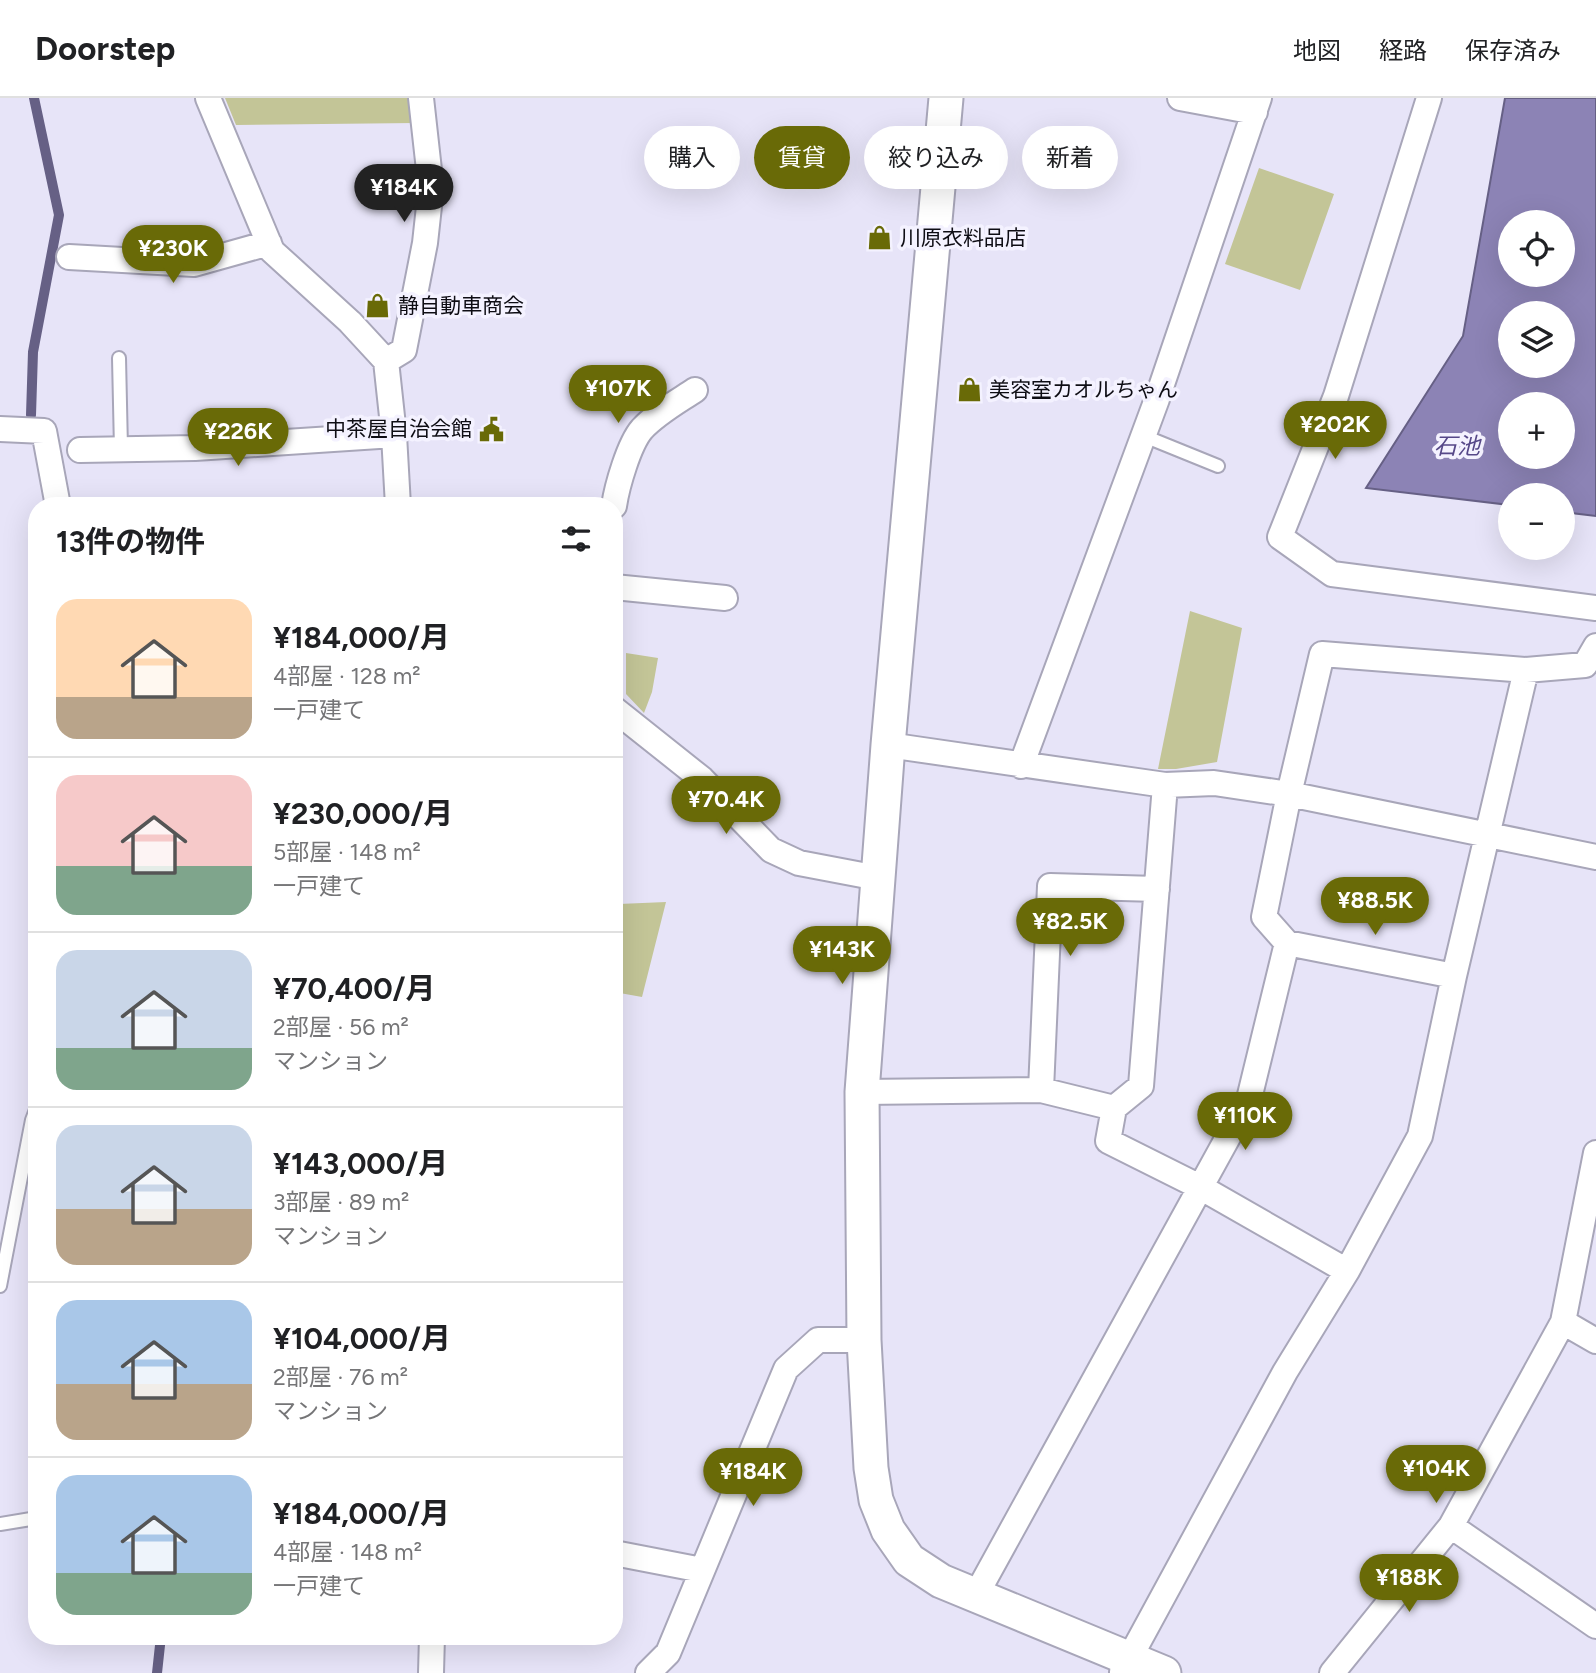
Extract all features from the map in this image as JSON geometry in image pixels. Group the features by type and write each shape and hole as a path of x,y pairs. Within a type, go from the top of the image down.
{"street":[{"path":"208,98 272,251 350,322 386,361 397,497"},
{"path":"386,361 404,351 425,243 430,188 421,98"},
{"path":"946,98 888,746 862,1092 864,1340 871,1468 876,1500 888,1530 909,1560 941,1581 1126,1666 1164,1673"},
{"path":"1021,766 1144,436 1257,105 1180,98"},
{"path":"1429,98 1336,396 1280,537 1332,574 1596,608"},
{"path":"69,257 194,264 269,243"},
{"path":"616,497 626,459 640,430 695,390"},
{"path":"0,429 44,431 56,497"},
{"path":"80,450 195,448 394,436"},
{"path":"623,587 725,598"},
{"path":"1454,976 1287,943 1264,917 1322,654 1526,670 1585,665 1596,646"},
{"path":"1126,1666 1285,1372 1347,1272 1420,1136 1454,976 1526,670"},
{"path":"623,716 702,779 771,850 799,863 878,878"},
{"path":"888,746 1165,785 1214,783 1289,794 1596,857"},
{"path":"1165,785 1141,1087 1114,1108 1108,1141 1200,1186 1347,1272"},
{"path":"1041,1090 1050,886 1157,889"},
{"path":"976,1595 1249,1099 1287,943"},
{"path":"862,1092 1041,1090 1114,1108"},
{"path":"1332,1673 1451,1526 1563,1322 1596,1153"},
{"path":"1563,1322 1596,1341"},
{"path":"648,1673 668,1653 786,1369 818,1340 864,1340"},
{"path":"1451,1526 1596,1626"},
{"path":"623,1555 702,1570"},
{"path":"431,1673 432,1645"}],"lane":[{"path":"119,358 121,449"},
{"path":"1144,436 1218,466"},
{"path":"0,1286 28,1141"},
{"path":"0,1524 28,1519"}],"green space":[{"path":"225,98 413,98 415,123 236,125"},
{"path":"1259,168 1334,194 1300,290 1225,264"},
{"path":"1190,611 1242,628 1217,762 1176,769 1158,769"},
{"path":"626,653 658,658 652,692 644,713 626,694"},
{"path":"666,902 642,997 623,994 623,904"}],"water":[{"name":"石池","path":"1505,98 1596,98 1596,516 1575,513 1575,483 1498,483 1498,504 1366,488 1463,336"}],"waterway":[{"path":"31,415 33,352 59,215 34,98"},
{"path":"157,1673 160,1645"}],"place":[{"name":"川原衣料品店","path":"880,238"},
{"name":"静自動車商会","path":"378,306"},
{"name":"美容室カオルちゃん","path":"969,390"},
{"name":"中茶屋自治会館","path":"492,429"}]}
